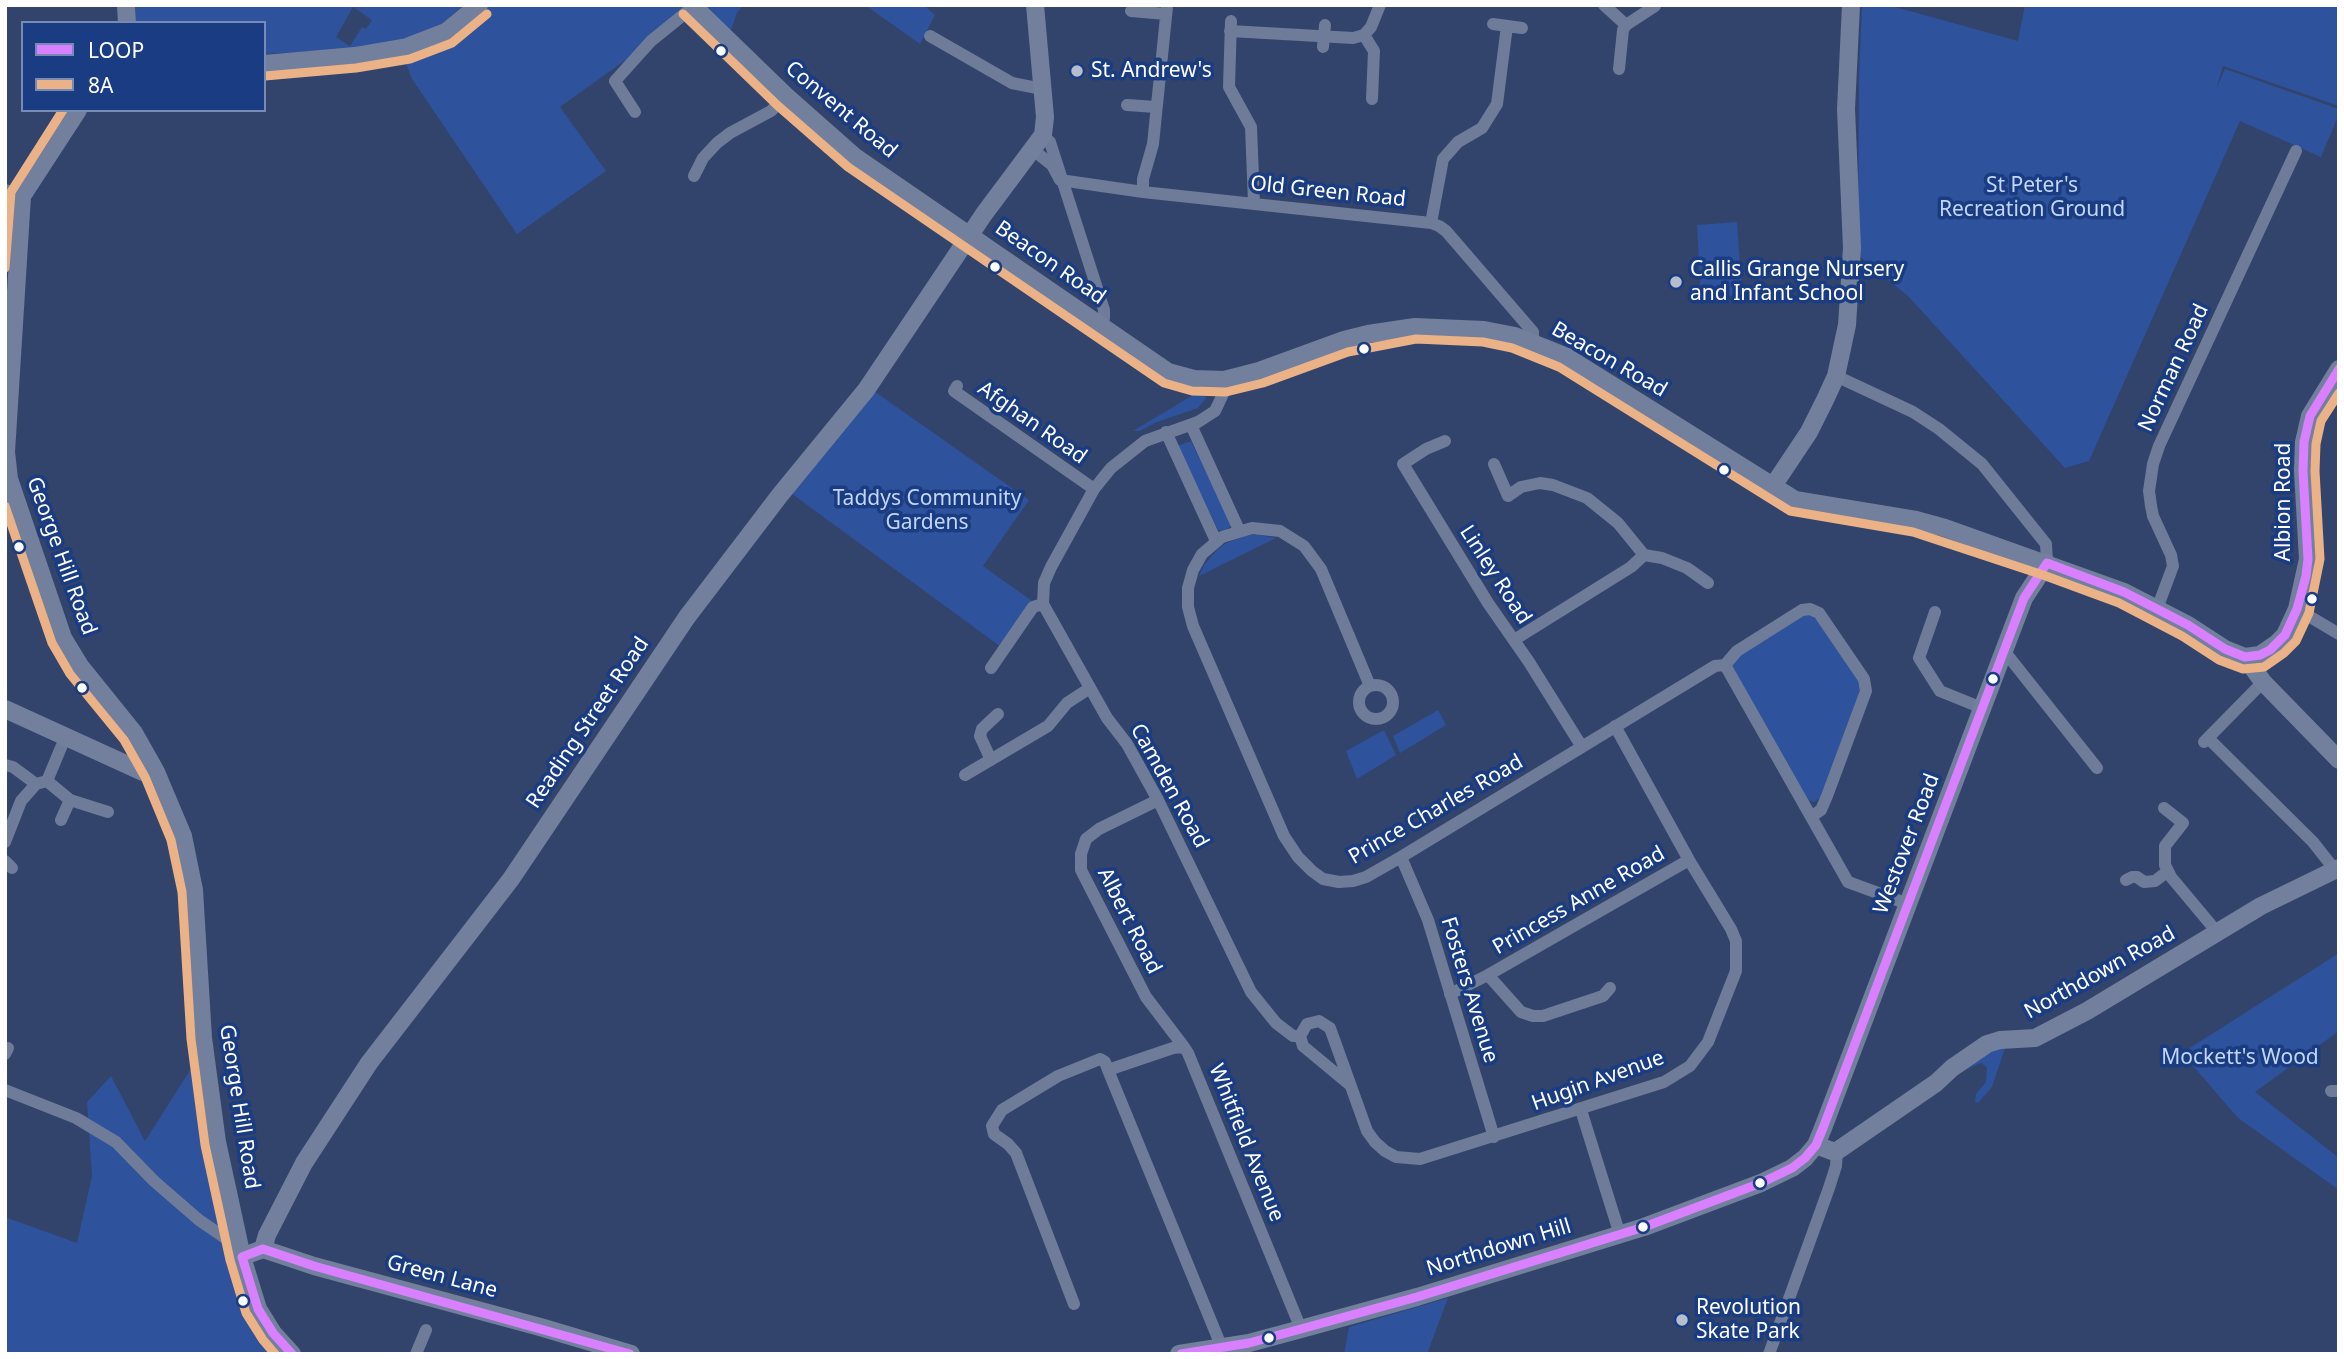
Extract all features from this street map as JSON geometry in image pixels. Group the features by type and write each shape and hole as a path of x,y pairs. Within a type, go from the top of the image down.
{"street":[{"path":"266,64 355,57 407,47 446,32 479,5"},
{"path":"1035,5 1045,117 1038,142 1060,180 1104,310 1101,327"},
{"path":"1254,203 1251,127 1229,87 1231,26 1353,38 1364,35 1378,17 1380,5"},
{"path":"1604,5 1626,25"},
{"path":"1773,486 1809,432 1836,376 1847,325 1852,263 1846,109 1851,5"},
{"path":"635,112 615,81 651,41 692,6"},
{"name":"Convent Road","path":"692,6 786,96 855,157 972,236"},
{"path":"1622,63 1623,30 1626,25 1656,7"},
{"path":"1131,13 1167,11 1153,144 1143,179 1143,192"},
{"path":"1493,24 1522,28"},
{"path":"1431,223 1443,159 1458,142 1482,128 1497,104 1507,26"},
{"path":"1364,35 1374,51 1377,92"},
{"path":"930,36 1012,83 1042,89"},
{"path":"694,176 703,158 718,143 730,133 771,111 786,96"},
{"path":"1127,105 1156,107"},
{"name":"George Hill Road","path":"76,112 13,193 6,452 10,506 63,638 80,666 134,733 172,807 190,862 203,1038 217,1142 241,1252 258,1309 273,1334 292,1354"},
{"name":"Reading Street Road","path":"263,1250 267,1235 304,1163 369,1063 511,879 687,617 780,495 866,390 984,215 1038,142"},
{"name":"Norman Road","path":"2161,611 2173,566 2151,506 2149,491 2156,455 2296,151"},
{"name":"Old Green Road","path":"1060,180 1143,192 1431,223 1446,231 1512,307 1533,332 1534,342"},
{"name":"Beacon Road","path":"972,236 1168,372 1194,379 1224,380 1259,371 1335,343 1415,327 1485,330 1534,342 1565,356 1796,500 1916,520 2047,563 2124,592 2189,625 2225,649 2252,656"},
{"name":"Albion Road","path":"2252,656 2270,650 2285,635 2297,609 2308,559 2304,442 2310,416 2339,369"},
{"path":"1836,376 1913,412 1982,464 2046,544 2047,563"},
{"path":"991,668 1033,607 1044,604 1044,583 1051,566 1094,489 1129,451 1166,432 1191,425 1215,411 1224,392 1224,380"},
{"name":"Afghan Road","path":"957,386 954,390 1094,489"},
{"path":"1191,425 1228,535"},
{"path":"1166,432 1228,535"},
{"name":"Linley Road","path":"1444,441 1403,464 1488,603 1582,747"},
{"path":"1494,464 1508,496 1521,487 1539,483 1578,494 1618,523 1644,555 1662,558 1687,568 1708,583"},
{"path":"1228,535 1261,527 1280,531 1297,540 1311,553 1337,606 1370,686"},
{"name":"Prince Charles Road","path":"1228,535 1202,554 1190,579 1187,598 1190,617 1284,836 1298,858 1323,879 1353,881 1401,857 1715,666 1725,664 1737,651 1799,612 1810,609 1819,613 1864,679 1866,691 1821,810 1812,816"},
{"path":"1514,640 1631,567 1644,555"},
{"name":"Westover Road","path":"1816,1145 2024,598 2047,563"},
{"name":"Camden Road","path":"1044,604 1107,718 1127,744 1158,800 1251,992"},
{"path":"2297,609 2339,634"},
{"path":"1935,612 1932,632 1919,658 1940,691 1982,708"},
{"path":"2005,652 2097,768"},
{"path":"2252,656 2261,680 2339,760"},
{"path":"1725,664 1848,881 1908,904"},
{"path":"2261,680 2206,740 2313,842 2337,869"},
{"path":"965,775 1048,726 1067,703 1090,688"},
{"path":"5,709 143,772 156,772"},
{"path":"991,760 980,736 982,729 998,714"},
{"name":"Hugin Avenue","path":"1350,1085 1305,1049 1300,1036 1304,1027 1319,1021 1330,1028 1367,1131 1385,1151 1396,1157 1420,1159 1664,1082 1690,1066 1708,1042 1736,971 1736,942 1615,726"},
{"path":"99,751 116,750 134,733"},
{"path":"5,842 21,801 38,785 65,738"},
{"path":"5,765 70,800 108,812"},
{"path":"61,820 70,800"},
{"name":"Albert Road","path":"1158,800 1099,829 1086,839 1081,854 1081,870 1146,997 1184,1047"},
{"path":"2164,808 2183,823 2165,846 2168,871 2217,932"},
{"name":"Fosters Avenue","path":"1401,857 1429,920 1494,1137"},
{"name":"Princess Anne Road","path":"1450,994 1689,860"},
{"name":"Northdown Road","path":"1837,1151 1936,1083 1987,1044 2000,1040 2035,1038 2261,906 2337,869"},
{"path":"2126,880 2137,877 2144,882 2155,881 2168,871"},
{"path":"1488,975 1521,1012 1533,1016 1543,1016 1603,996 1610,988"},
{"name":"Hugin Avenue","path":"1251,992 1276,1023 1293,1035 1300,1036"},
{"name":"Whitfield Avenue","path":"1108,1070 1184,1047 1301,1329"},
{"path":"1074,1304 1073,1284 1016,1153 997,1137 992,1126 1002,1110 1058,1076 1100,1059 1105,1062 1222,1348"},
{"path":"5,1090 76,1118 116,1142 154,1181 241,1252 263,1250"},
{"path":"1581,1110 1620,1235"},
{"path":"1769,1354 1836,1166 1837,1151 1832,1152 1816,1145"},
{"name":"Northdown Hill","path":"1179,1354 1222,1348 1417,1297 1675,1217 1792,1168 1816,1145"},
{"name":"Green Lane","path":"263,1250 608,1350 631,1354"},
{"path":"416,1354 426,1330"}],"green space":[{"path":"136,5 464,5 433,31 370,48 266,54 266,21 136,21","holes":["353,7 372,20 366,29 362,27 350,46 336,37"]},
{"path":"486,5 743,5 737,13 722,55 687,16 560,107 606,171 517,234 412,79 403,56"},
{"path":"865,5 924,5 935,15 920,44"},
{"name":"St Peter's Recreation Ground","path":"1862,5 1888,5 2018,41 2025,5 2339,5 2339,106 2223,66 2216,89 2225,69 2339,109 2339,114 2321,157 2240,121 2089,461 2065,468 1908,296 1858,255"},
{"path":"1737,222 1742,295 1701,297 1697,225"},
{"name":"Taddys Community Gardens","path":"871,389 1029,500 983,566 1032,601 1001,647 788,491"},
{"path":"1203,389 1206,398 1198,408 1133,431"},
{"path":"1191,441 1230,521 1230,527 1223,531 1218,530 1177,446"},
{"path":"1248,535 1276,538 1199,576 1204,565 1217,550 1226,543"},
{"path":"1809,614 1818,620 1862,686 1821,797 1814,802 1807,800 1731,664 1731,660 1801,615"},
{"path":"1438,710 1446,725 1400,753 1393,736"},
{"path":"1384,730 1396,755 1357,779 1346,751"},
{"name":"Mockett's Wood","path":"2339,953 2339,1031 2255,1092 2339,1158 2339,1190 2238,1118 2182,1053"},
{"path":"2006,1045 1992,1087 1975,1103 1976,1094 1986,1082 1987,1068 1982,1063 1959,1073 1994,1047"},
{"path":"194,1064 213,1184 231,1253 237,1262 241,1285 258,1335 275,1354 5,1354 5,1217 77,1243 92,1176 87,1102 111,1076 145,1141"},
{"path":"1448,1298 1427,1354 1344,1354 1349,1327"}],"transit line":[{"name":"8A","path":"266,76 356,68 410,59 452,43 487,14"},
{"name":"8A","path":"683,14 777,105 848,167 1164,383 1192,391 1226,392 1263,383 1348,352 1416,339 1483,342 1512,348 1559,367 1790,511 1913,532 2043,575 2119,603 2182,636 2219,660 2243,669 2264,667 2284,653 2296,641 2309,613 2320,559 2316,444 2321,421 2339,393"},
{"name":"8A","path":"5,268 11,192 62,112"},
{"name":"LOOP","path":"2047,563 2124,592 2188,625 2225,649 2245,657 2260,655 2270,650 2285,635 2297,609 2306,576 2308,559 2304,442 2310,416 2339,369"},
{"name":"8A","path":"5,506 52,643 70,674 124,740 145,777 171,840 182,892 191,1039 205,1145 230,1260 246,1313 275,1354"},
{"name":"LOOP","path":"1181,1354 1249,1343 1301,1329 1417,1297 1644,1227 1761,1183 1792,1168 1805,1158 1816,1145 1823,1128 2024,598 2047,563"},
{"name":"LOOP","path":"242,1257 263,1249 314,1266 630,1354"},
{"name":"LOOP","path":"242,1257 258,1309 273,1333 292,1354"}],"place":[{"name":"St. Andrew's","path":"1077,71"},
{"name":"Callis Grange Nursery and Infant School","path":"1676,282"},
{"name":"Revolution Skate Park","path":"1682,1320"}]}
